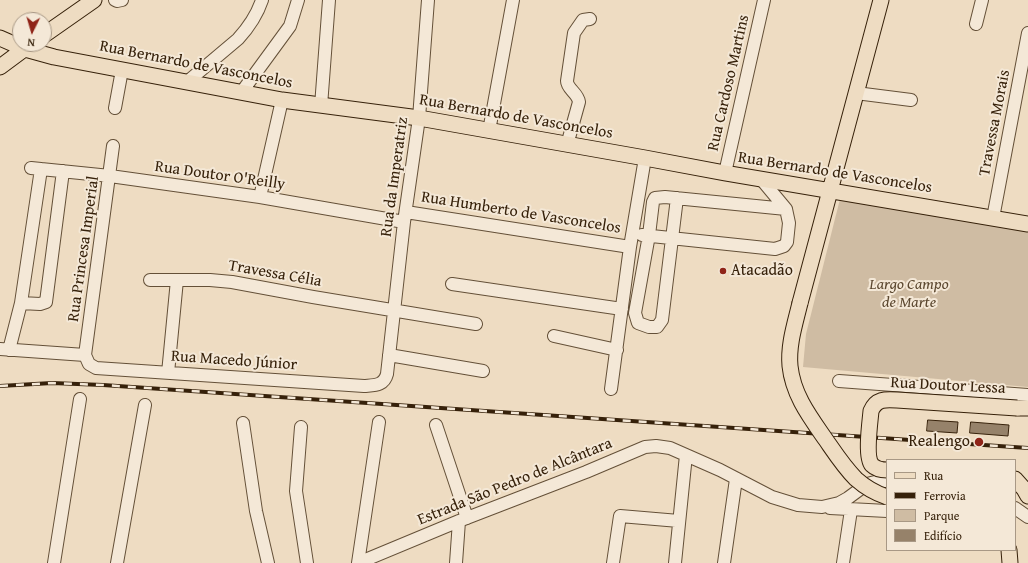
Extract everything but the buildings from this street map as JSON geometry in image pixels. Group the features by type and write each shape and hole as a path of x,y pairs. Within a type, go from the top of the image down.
{"main road":[{"path":"52,29 94,0"},
{"path":"881,0 800,303 789,354 793,383 802,404 838,458 856,479 886,506"},
{"name":"Rua Bernardo de Vasconcelos","path":"0,38 12,42"},
{"path":"0,67 21,52"},
{"name":"Rua Bernardo de Vasconcelos","path":"41,52 54,57 241,93 321,106 419,118 725,173 1028,224"},
{"path":"49,52 54,57"},
{"name":"Rua Doutor Lessa","path":"884,478 871,464 869,454 871,411 873,406 881,400 1022,408"},
{"path":"1016,480 1028,496"},
{"path":"1009,551 1010,563"}],"street":[{"path":"115,0 122,0"},
{"path":"193,83 245,32 262,0"},
{"path":"241,93 290,26 298,0"},
{"path":"321,106 329,0"},
{"name":"Rua da Imperatriz","path":"385,380 419,118 428,0"},
{"path":"489,131 513,0"},
{"name":"Rua Cardoso Martins","path":"725,173 764,0"},
{"path":"976,24 982,0"},
{"path":"567,145 579,102 578,96 567,84 574,33 583,20 590,19"},
{"name":"Travessa Morais","path":"993,218 1028,33"},
{"path":"115,108 122,70"},
{"path":"856,93 912,100"},
{"path":"260,197 282,100"},
{"name":"Rua Princesa Imperial","path":"86,355 113,146"},
{"path":"611,389 630,247 645,158"},
{"name":"Rua Doutor O'Reilly","path":"21,303 36,169 110,176 405,217"},
{"path":"63,172 46,302 40,304 21,303 5,350 86,355"},
{"path":"633,234 774,249 784,246 787,242 789,223 786,210 761,179"},
{"path":"677,198 662,320 657,327 649,327 638,323 635,313 649,235 653,202 655,198 677,198 786,210"},
{"name":"Rua Humberto de Vasconcelos","path":"405,217 630,247"},
{"name":"Travessa Célia","path":"150,280 232,282 394,310"},
{"path":"168,373 177,280"},
{"path":"452,284 622,309"},
{"path":"394,310 476,324"},
{"path":"554,336 617,350"},
{"name":"Rua Macedo Júnior","path":"86,355 89,364 96,368 364,386 378,384 385,380"},
{"path":"389,355 483,371"},
{"path":"840,381 1028,395"},
{"path":"54,563 80,399"},
{"path":"117,563 146,405"},
{"path":"243,422 256,511 268,563"},
{"path":"358,563 379,422"},
{"path":"436,425 463,519 456,563"},
{"path":"301,427 296,491 298,516 307,563"},
{"name":"Estrada São Pedro de Alcântara","path":"358,563 463,519 593,469 645,447 656,446 670,448 720,470 736,480 783,502 798,505 850,510 886,506"},
{"path":"675,563 686,455"},
{"path":"884,478 873,484 870,489 869,501 874,507 886,506"},
{"path":"822,507 844,501 862,486 884,478"},
{"path":"727,563 736,480"},
{"path":"1016,509 1028,517"},
{"path":"843,563 850,510"},
{"path":"613,563 620,516 679,521"}],"green space":[{"name":"Largo Campo de Marte","path":"840,199 1028,230 1028,387 803,367 806,334"}],"railway":[{"path":"0,386 52,383 103,385 1028,448"}],"place":[{"name":"Atacadão","path":"723,271"},
{"name":"Realengo","path":"979,442"}]}
